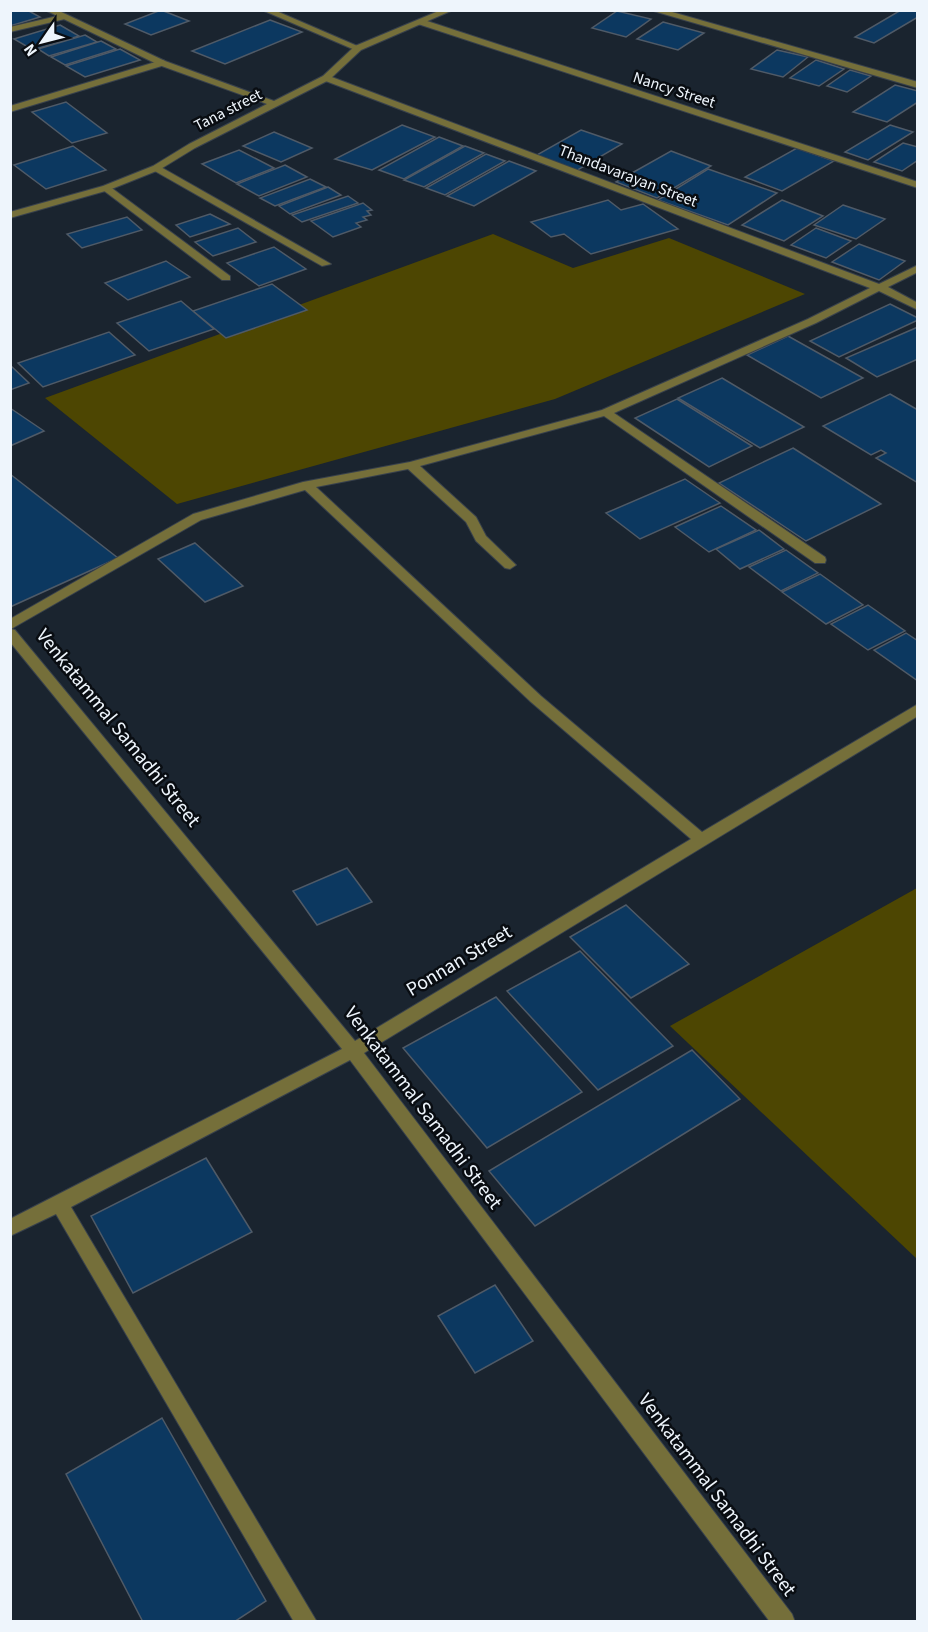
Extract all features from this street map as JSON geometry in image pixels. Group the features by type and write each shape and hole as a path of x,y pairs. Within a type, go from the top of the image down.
{"street":[{"path":"49,10 162,63 274,104"},
{"path":"266,10 358,48"},
{"name":"Tana street","path":"10,215 106,188 156,168 192,146 326,78 358,48 449,10"},
{"path":"654,10 918,85"},
{"path":"10,30 62,17"},
{"name":"Nancy Street","path":"421,22 918,185"},
{"path":"10,109 162,63"},
{"name":"Thandavarayan Street","path":"326,78 881,288 918,307"},
{"path":"156,168 326,264"},
{"path":"106,188 226,278"},
{"path":"10,625 197,517 307,485 411,465 606,412 812,321 918,268"},
{"path":"606,412 820,560"},
{"path":"411,465 472,520 480,538 510,565"},
{"path":"307,485 536,699 700,839"},
{"name":"Venkatammal Samadhi Street","path":"10,633 353,1051 784,1622"},
{"name":"Ponnan Street","path":"10,1228 353,1051 918,709"},
{"path":"60,1204 306,1622"}],"shaded area":[{"path":"493,234 573,268 669,238 805,294 555,399 177,504 45,398"},
{"path":"917,888 917,1259 670,1026"}],"building":[{"path":"27,10 40,17 10,26 10,11"},
{"path":"161,10 189,21 151,35 125,24"},
{"path":"901,10 918,11 918,17 874,43 855,37"},
{"path":"617,11 651,19 626,37 592,28"},
{"path":"270,20 302,32 225,64 192,51"},
{"path":"663,22 704,33 678,50 637,39"},
{"path":"60,25 79,36 33,50 14,39"},
{"path":"85,35 97,42 49,56 38,49"},
{"path":"101,41 116,49 65,65 51,57"},
{"path":"120,49 140,60 85,77 66,66"},
{"path":"777,50 808,57 783,77 751,69"},
{"path":"816,60 844,69 819,86 790,78"},
{"path":"850,70 871,76 847,92 827,86"},
{"path":"895,85 918,91 918,102 887,122 853,112"},
{"path":"66,102 107,133 72,143 32,112"},
{"path":"402,125 435,137 372,170 335,159"},
{"path":"890,125 913,132 868,160 845,152"},
{"path":"581,130 622,144 576,171 535,156"},
{"path":"274,132 312,148 281,162 243,146"},
{"path":"439,137 463,146 404,179 379,170"},
{"path":"903,143 918,147 918,160 902,171 874,162"},
{"path":"73,146 106,170 46,189 14,165"},
{"path":"465,146 484,153 424,187 404,180"},
{"path":"797,148 834,161 782,191 745,177"},
{"path":"239,150 274,168 236,183 202,164"},
{"path":"671,151 711,166 657,198 616,182"},
{"path":"486,154 505,161 445,195 426,188"},
{"path":"509,161 536,171 474,206 447,196"},
{"path":"285,165 307,177 259,196 237,184"},
{"path":"708,169 777,193 728,225 658,200"},
{"path":"310,179 326,187 275,206 260,198"},
{"path":"328,187 341,195 290,214 279,206"},
{"path":"348,196 358,203 302,222 292,215"},
{"path":"608,200 621,210 643,204 678,229 591,254 564,234 551,237 531,222"},
{"path":"782,200 823,216 784,241 742,225"},
{"path":"363,203 372,210 367,211 371,215 363,217 367,220 356,223 361,227 333,237 311,221"},
{"path":"843,205 885,219 856,239 814,225"},
{"path":"210,214 230,224 190,237 176,225"},
{"path":"127,217 142,230 82,248 67,234"},
{"path":"238,228 256,242 213,256 195,242"},
{"path":"816,228 851,241 826,258 791,245"},
{"path":"859,244 905,261 879,280 832,262"},
{"path":"274,247 306,269 259,286 227,263"},
{"path":"166,261 190,277 128,300 105,283"},
{"path":"272,284 307,310 226,338 193,311"},
{"path":"181,301 214,329 149,351 117,323"},
{"path":"890,304 918,320 839,357 810,341"},
{"path":"918,327 918,359 877,377 846,358"},
{"path":"109,332 135,355 43,387 18,363"},
{"path":"788,336 863,378 821,398 747,355"},
{"path":"10,365 29,383 10,390"},
{"path":"722,378 804,427 760,448 678,398"},
{"path":"890,394 918,410 918,483 876,458 886,453 881,450 871,455 823,426"},
{"path":"677,399 752,446 709,467 635,418"},
{"path":"10,408 44,431 10,446"},
{"path":"793,448 881,504 806,541 719,483"},
{"path":"10,474 118,558 10,607"},
{"path":"685,479 720,503 640,539 606,513"},
{"path":"721,506 756,530 709,552 675,527"},
{"path":"759,530 784,549 740,569 716,549"},
{"path":"195,543 243,586 205,602 158,559"},
{"path":"786,550 818,573 781,591 749,567"},
{"path":"820,574 863,605 826,624 782,592"},
{"path":"868,605 905,631 868,650 831,624"},
{"path":"906,633 918,641 918,681 874,650"},
{"path":"347,868 372,902 317,925 293,891"},
{"path":"626,905 689,964 631,998 570,937"},
{"path":"580,951 673,1046 598,1090 507,991"},
{"path":"496,997 582,1092 487,1148 403,1048"},
{"path":"692,1050 740,1099 535,1226 489,1171"},
{"path":"206,1158 252,1232 133,1293 91,1216"},
{"path":"495,1285 533,1341 475,1373 438,1316"},
{"path":"162,1418 266,1601 234,1622 143,1622 66,1474"}]}
